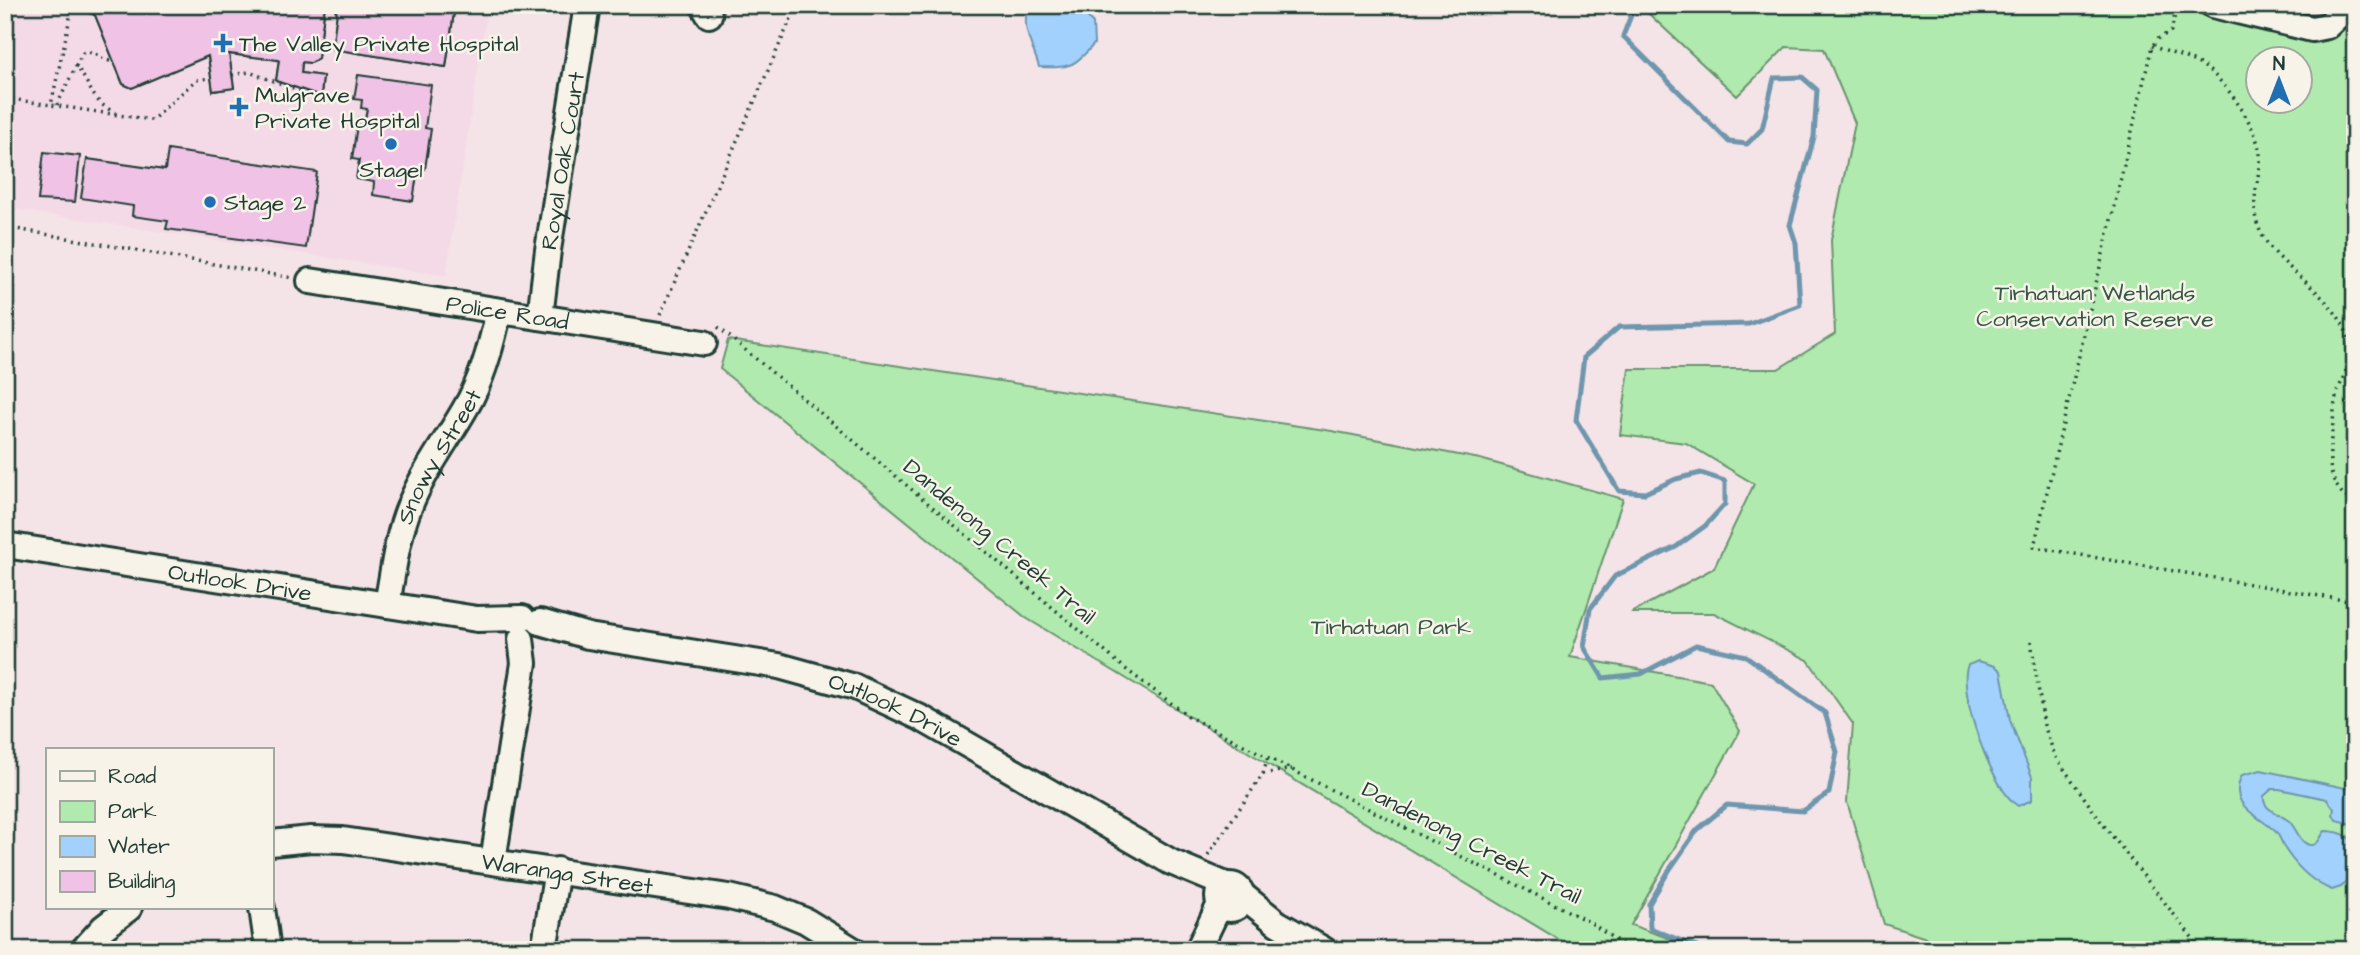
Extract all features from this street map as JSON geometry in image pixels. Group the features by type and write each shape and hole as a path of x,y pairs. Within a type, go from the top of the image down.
{"street":[{"name":"Royal Oak Court","path":"541,317 548,250 587,5"},
{"path":"2213,5 2312,29 2327,26 2349,5"},
{"name":"Police Road","path":"310,281 541,317 705,334"},
{"name":"Snowy Street","path":"387,604 396,554 409,507 438,449 470,399 491,347 499,311"},
{"name":"Outlook Drive","path":"5,545 477,619 528,636 588,636 779,666 855,687 921,718 1171,862 1228,900 1277,923 1324,950"},
{"path":"493,861 528,636"},
{"name":"Waranga Street","path":"273,843 312,839 343,840 557,870 753,903 775,908 806,921 829,944 853,950"},
{"path":"544,950 557,870"},
{"path":"1202,942 1228,900"},
{"path":"83,950 103,928 128,909"},
{"path":"262,909 268,950"}],"path":[{"path":"49,5 71,13 51,105"},
{"path":"759,5 795,12"},
{"path":"670,319 658,317 797,5"},
{"path":"2176,10 2171,31 2152,46 2034,547 2355,602"},
{"path":"2152,46 2205,67 2234,98 2256,136 2260,151 2253,209 2257,221 2270,248 2317,293 2344,328 2349,340 2350,354 2348,367 2336,394 2328,465 2338,489 2355,503"},
{"path":"57,105 83,54 97,53 103,60 110,61"},
{"path":"76,66 98,102 106,109 129,118"},
{"path":"232,75 249,72 326,100"},
{"path":"5,98 152,120 196,80 211,78"},
{"path":"5,227 310,281"},
{"name":"Dandenong Creek Trail","path":"705,334 719,327 1128,671 1191,718 1591,923 1630,950"},
{"path":"2031,641 2044,725 2054,756 2102,823 2202,950"},
{"path":"1208,855 1263,774 1268,757"},
{"path":"1263,774 1292,769"}],"shaded area":[{"name":"Mulgrave Private Hospital","path":"5,5 488,5 446,276 5,208"}],"green space":[{"name":"Tirhatuan Wetlands Conservation Reserve","path":"1662,5 2213,5 2304,28 2355,5 2355,950 1962,950 1884,924 1847,802 1853,724 1808,660 1714,613 1631,613 1714,568 1754,484 1686,443 1620,435 1629,369 1778,369 1835,334 1831,240 1855,123 1824,49 1786,47 1737,96 1649,14"},
{"name":"Tirhatuan Park","path":"728,340 1332,431 1480,459 1623,499 1570,657 1711,682 1740,731 1631,925 1702,950 1576,950 1026,618 720,369"}],"water":[{"path":"1028,5 1082,5 1083,12 1093,23 1094,44 1076,62 1058,67 1039,67 1028,37"},
{"path":"1978,661 1995,666 2001,671 2010,720 2032,777 2032,800 2018,806 1998,782 1972,717 1966,678 1968,665"},
{"path":"2261,770 2355,790 2355,825 2336,820 2334,809 2327,799 2279,789 2272,789 2264,796 2268,808 2289,821 2307,844 2315,844 2325,831 2344,834 2349,838 2354,849 2355,874 2341,887 2332,890 2307,874 2287,852 2277,833 2242,803 2238,786 2242,775"}],"building":[{"name":"The Valley Private Hospital","path":"70,5 325,5 318,58 311,63 302,62 301,73 323,76 321,96 276,81 279,60 229,54 234,88 213,91 208,56 132,88 123,84 95,15"},
{"name":"The Valley Private Hospital","path":"70,5 325,5 318,58 311,63 302,62 301,73 323,76 321,96 276,81 279,60 229,54 234,88 213,91 208,56 132,88 123,84 95,15"},
{"name":"The Valley Private Hospital","path":"333,5 455,5 446,67 332,49 337,13"},
{"name":"The Valley Private Hospital","path":"333,5 455,5 446,67 332,49 337,13"},
{"name":"Stage1","path":"358,75 431,85 425,128 431,129 425,169 418,168 413,201 373,195 374,182 356,179 359,160 352,159 358,118 365,119 367,109 361,108 362,100 354,99"},
{"path":"5,150 12,151 8,188 5,187"},
{"name":"Stage 2","path":"168,150 317,172 306,248 166,229 168,221 132,216 133,206 81,198 87,159 165,170"},
{"path":"44,152 80,156 75,202 38,200"}],"waterway":[{"path":"1635,5 1623,36 1729,142 1747,144 1762,129 1774,78 1802,77 1817,90 1814,137 1790,225 1796,243 1800,305 1749,324 1619,327 1584,357 1576,420 1619,491 1645,493 1676,479 1701,473 1725,481 1725,504 1705,526 1676,547 1615,576 1590,609 1584,647 1603,678 1641,674 1696,645 1746,656 1825,713 1837,752 1829,793 1803,811 1727,805 1697,830 1670,869 1649,904 1650,928 1704,950"}],"place":[{"name":"The Valley Private Hospital","path":"223,43"},
{"name":"Mulgrave Private Hospital","path":"239,107"},
{"name":"Stage1","path":"391,144"},
{"name":"Stage 2","path":"210,202"}]}
